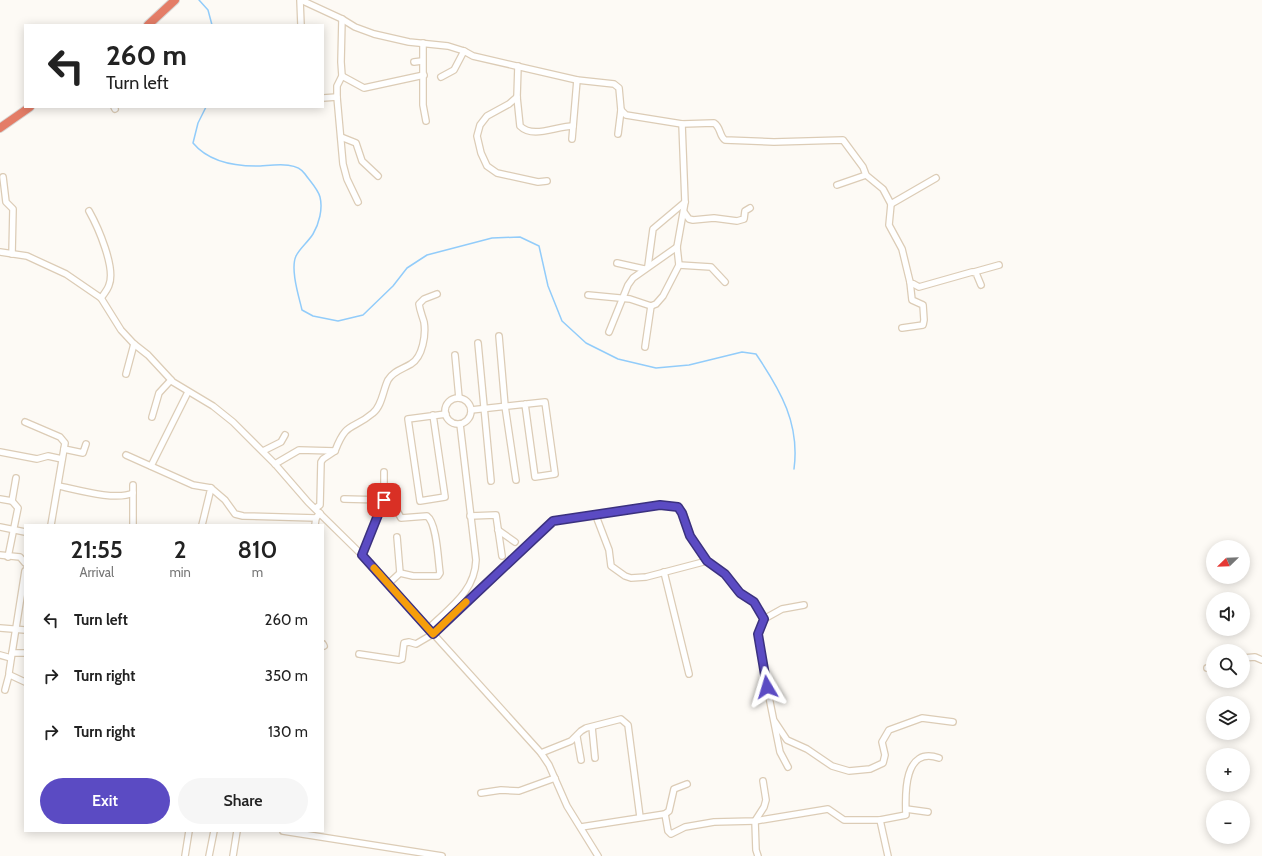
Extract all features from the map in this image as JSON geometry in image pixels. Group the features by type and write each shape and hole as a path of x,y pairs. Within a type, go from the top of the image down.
{"highway":[{"path":"149,24 175,0"},
{"path":"0,128 29,108"}],"street":[{"path":"301,24 300,0 342,19 355,27 374,34 409,42 448,46 464,51 473,56 576,80 617,85 620,93 622,110 618,134"},
{"path":"342,19 340,62 342,76 337,86 336,97 343,164 347,179 358,202"},
{"path":"424,43 422,61 424,75 423,105 426,121"},
{"path":"441,77 454,70 464,51"},
{"path":"414,62 422,61"},
{"path":"518,66 517,97 520,126 526,131 549,131 560,126 573,126"},
{"path":"342,76 364,88 424,75"},
{"path":"572,139 576,80"},
{"path":"324,98 336,97"},
{"path":"517,97 509,104 487,116 480,125 477,136 481,153 487,166 497,173 538,182 547,181"},
{"path":"622,110 628,115 682,124 714,123 718,126 722,137 725,140 793,142 841,139 846,142 858,159 866,175 882,189 891,204 889,225 902,248 910,282 911,297 915,302 923,305 923,325 902,328"},
{"path":"651,306 656,304 663,296 679,265 677,248 685,202 682,124"},
{"path":"341,137 356,143 362,161 378,176"},
{"path":"837,185 866,175"},
{"path":"3,177 6,202 13,209 12,254"},
{"path":"891,204 936,178"},
{"path":"646,268 653,229 685,202"},
{"path":"684,212 689,219 694,220 714,218 737,221 744,219 745,211 750,208"},
{"path":"90,211 99,230 110,268 110,284 101,298"},
{"path":"609,332 622,298 633,278 677,248"},
{"path":"0,252 27,256 66,274 101,298 121,330 134,344 148,355 171,380 221,412 263,451 317,513 362,555 541,753 555,778 567,806 598,856"},
{"path":"617,263 646,268"},
{"path":"679,265 711,267 725,282"},
{"path":"910,282 919,286 999,265"},
{"path":"974,272 981,284"},
{"path":"315,524 320,505 321,462 335,451 339,440 348,428 369,416 376,409 392,374 413,363 420,352 424,340 424,322 420,313 419,304 424,298 437,294"},
{"path":"588,295 645,302 651,306"},
{"path":"645,347 651,306"},
{"path":"499,336 506,406 516,480"},
{"path":"478,343 491,481"},
{"path":"126,374 134,344"},
{"path":"455,354 459,398"},
{"path":"152,417 159,393 171,380"},
{"path":"151,466 188,392"},
{"path":"459,398 466,401 471,410 468,420 460,424 450,421 446,414 448,403 459,398"},
{"path":"471,410 484,409 506,406 526,404 546,402 555,474 535,476 526,404"},
{"path":"433,415 444,497 420,501 408,419 433,415 446,414"},
{"path":"24,422 64,439 59,486 51,524"},
{"path":"428,629 460,598 471,584 476,573 476,560 460,424"},
{"path":"263,451 281,442 285,435"},
{"path":"64,450 83,453 86,444"},
{"path":"275,464 299,450 335,451"},
{"path":"0,452 37,459 48,456 62,459"},
{"path":"126,455 193,485 211,488 225,500 235,514 243,516 317,513"},
{"path":"362,555 384,500 384,472"},
{"path":"8,557 18,508 12,500 16,478"},
{"path":"133,485 133,524"},
{"path":"59,486 93,493 127,496 133,493"},
{"path":"202,524 211,488"},
{"path":"0,499 12,500"},
{"path":"344,499 384,500 393,504 402,518 427,516 434,528 440,573 438,576 413,576 400,573"},
{"path":"359,654 399,660 403,657 404,643 409,642 416,644 433,634 553,521 596,516 622,509 652,506 670,505 678,507 682,513 690,536 707,561 725,574 740,593 754,602 764,619"},
{"path":"470,516 496,515 502,556"},
{"path":"596,516 609,550 611,566 625,576 631,578 646,577 707,561"},
{"path":"0,527 24,532"},
{"path":"498,530 515,542"},
{"path":"398,537 400,573"},
{"path":"0,556 20,558 24,562"},
{"path":"664,572 688,674"},
{"path":"388,584 400,573"},
{"path":"5,690 9,675 15,630 23,607 24,589"},
{"path":"788,767 780,752 758,634 764,619 782,609 804,605"},
{"path":"0,628 24,630"},
{"path":"0,655 24,653"},
{"path":"1250,657 1256,657 1262,660"},
{"path":"9,675 24,682"},
{"path":"773,718 786,740 807,749 832,766 849,771 870,769 883,763 885,755 882,742 889,730 922,718 953,722"},
{"path":"541,753 577,737 581,731 621,719 628,725 640,817"},
{"path":"592,727 595,758"},
{"path":"577,737 581,760"},
{"path":"665,814 668,831 671,834 685,827 714,822 755,821 828,809 844,820 880,820 906,815 905,789 912,764 917,759 930,755 939,758"},
{"path":"481,793 501,790 519,791 555,778"},
{"path":"758,856 756,850 755,821 764,807 766,800 763,781"},
{"path":"581,827 665,814 669,811 674,789 687,784"},
{"path":"906,809 928,812"},
{"path":"880,820 888,856"},
{"path":"185,856 189,832"},
{"path":"209,856 214,832"},
{"path":"233,856 236,832"},
{"path":"289,832 442,856"}],"waterway":[{"path":"199,0 208,10 212,24"},
{"path":"206,108 198,123 193,143 199,149 214,158 239,165 289,165 296,167 305,174 319,194 321,206 317,226 311,237 296,256 294,262 294,275 302,310 313,316 338,321 363,315 393,286 407,268 427,255 492,238 520,237 539,246 548,286 562,321 586,343 618,359 656,368 689,365 742,352 756,354 773,381 787,408 794,437 794,469"}],"slow traffic":[{"path":"374,568 433,634 466,602"}],"route":[{"path":"384,500 362,555 433,634 553,521 567,518 596,516 622,509 639,507 670,505 678,507 682,513 690,536 707,561 716,566 725,574 740,593 754,602 764,619 758,634 767,687"}]}
